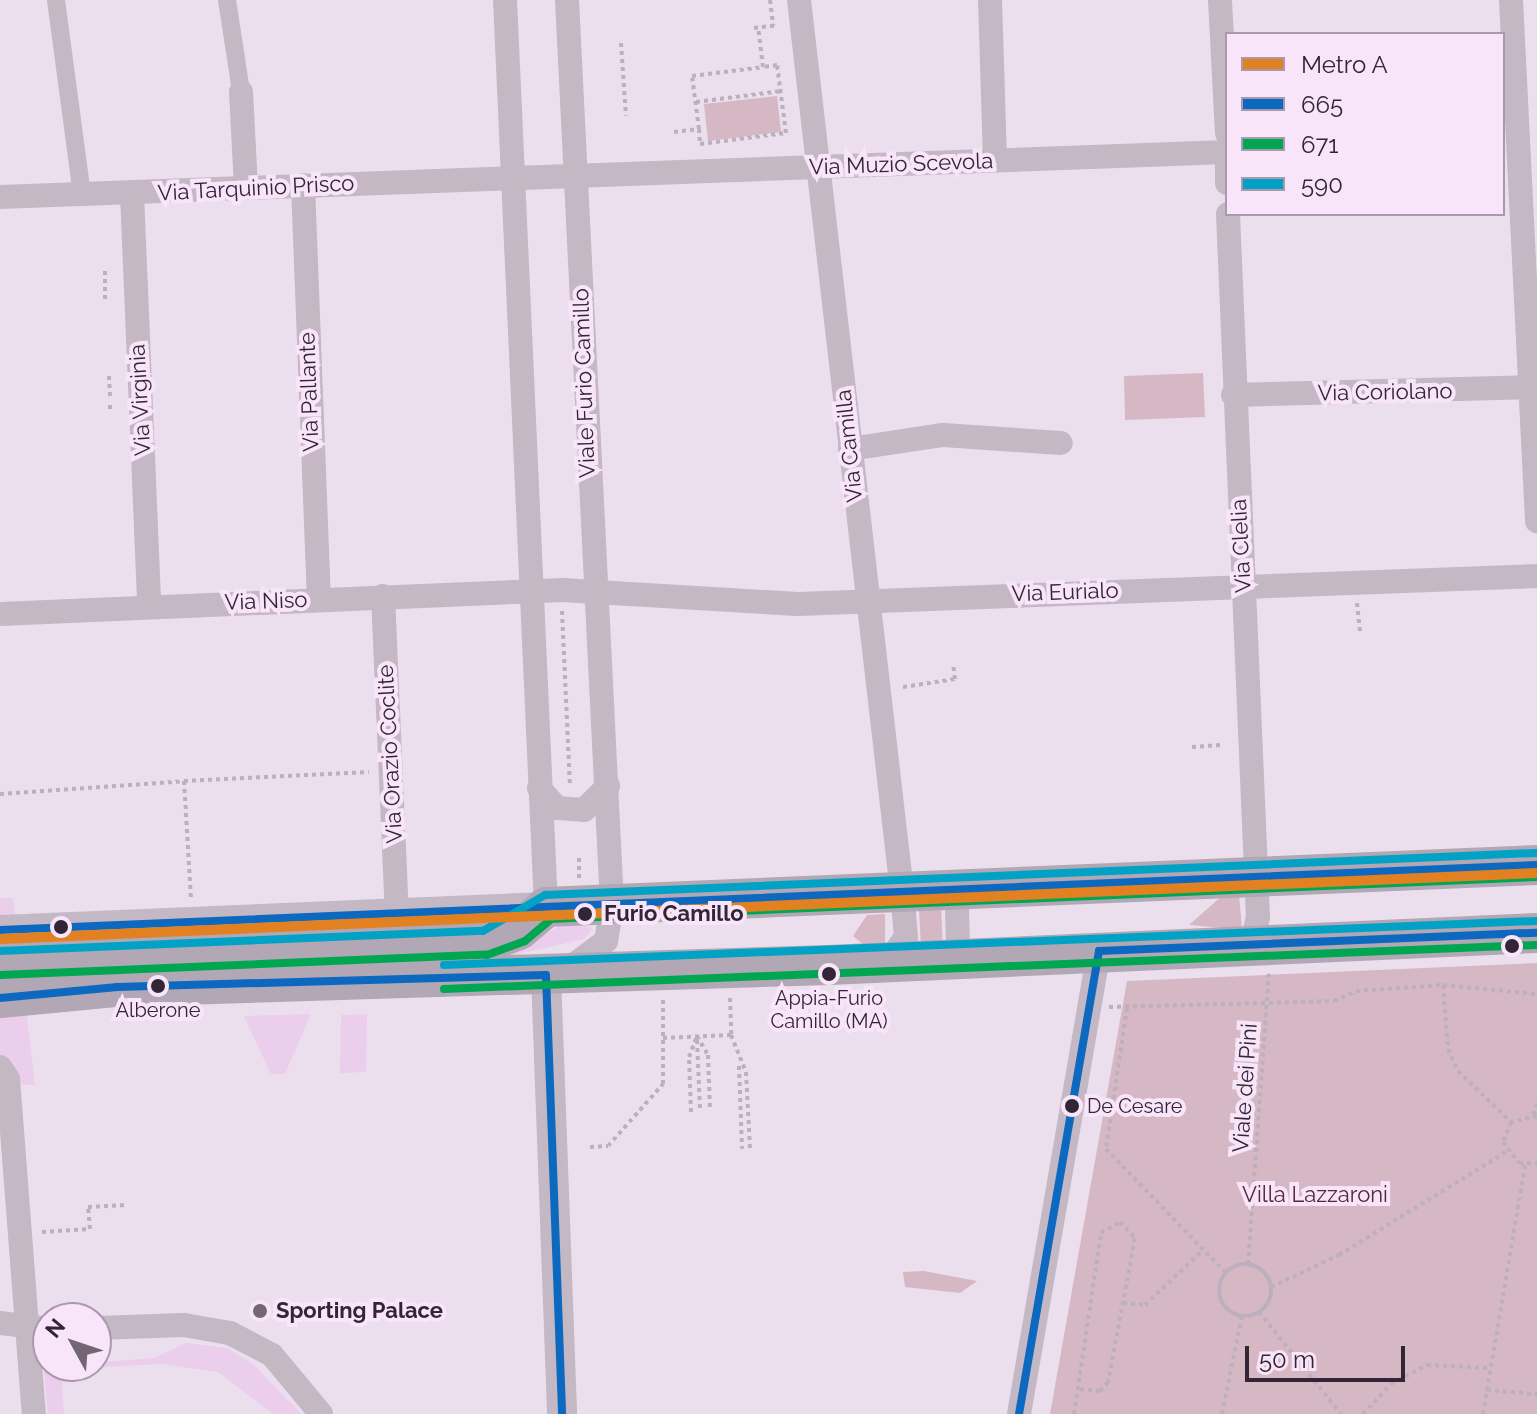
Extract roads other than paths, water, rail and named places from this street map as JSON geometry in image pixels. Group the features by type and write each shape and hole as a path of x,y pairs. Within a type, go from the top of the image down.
{"main road":[{"path":"10,980 63,959 491,943 546,907 1537,865"},
{"path":"63,959 546,975 1099,951 1260,962 1537,933"}],"street":[{"path":"56,0 82,194"},
{"path":"227,0 241,92 246,187"},
{"path":"0,930 63,959 397,912 546,907 505,0"},
{"name":"Viale Furio Camillo","path":"546,975 598,951 612,904 608,786 593,590 567,0"},
{"name":"Via Camilla","path":"799,0 902,892 906,937 888,962"},
{"path":"990,0 995,160"},
{"path":"1220,0 1225,95"},
{"path":"1511,0 1534,387 1537,521"},
{"name":"Via Muzio Scevola","path":"575,175 1225,152"},
{"path":"512,177 575,175"},
{"name":"Via Tarquinio Prisco","path":"0,197 512,177"},
{"name":"Via Pallante","path":"303,185 319,599"},
{"name":"Via Virginia","path":"132,194 149,606"},
{"name":"Via Clelia","path":"1228,216 1233,395 1260,962"},
{"name":"Via Coriolano","path":"1233,395 1534,387"},
{"path":"850,449 943,435 1061,443"},
{"name":"Via Eurialo","path":"593,590 753,604 1243,584 1537,576"},
{"path":"532,591 593,590"},
{"name":"Via Niso","path":"0,614 532,591"},
{"name":"Via Orazio Coclite","path":"383,596 397,912"},
{"path":"539,788 557,808 584,810 608,786"},
{"path":"969,889 957,906 958,946 969,958"},
{"path":"10,980 38,942 63,959"},
{"path":"1019,1414 1099,951"},
{"path":"546,975 562,1414"},
{"path":"4,1073 34,1302"},
{"path":"0,1323 32,1328"},
{"path":"112,1327 184,1325 242,1338 284,1366 321,1414"},
{"path":"34,1414 35,1382"}],"metro line":[{"name":"A","path":"0,939 1537,873"}],"place":[{"name":"Furio Camillo","path":"585,914"},
{"name":"Appia-Furio Camillo (MA)","path":"829,974"},
{"name":"Alberone","path":"158,986"},
{"name":"De Cesare","path":"1072,1106"},
{"name":"Sporting Palace","path":"260,1311"}],"park label":[{"name":"Villa Lazzaroni","path":"1315,1195"}]}
